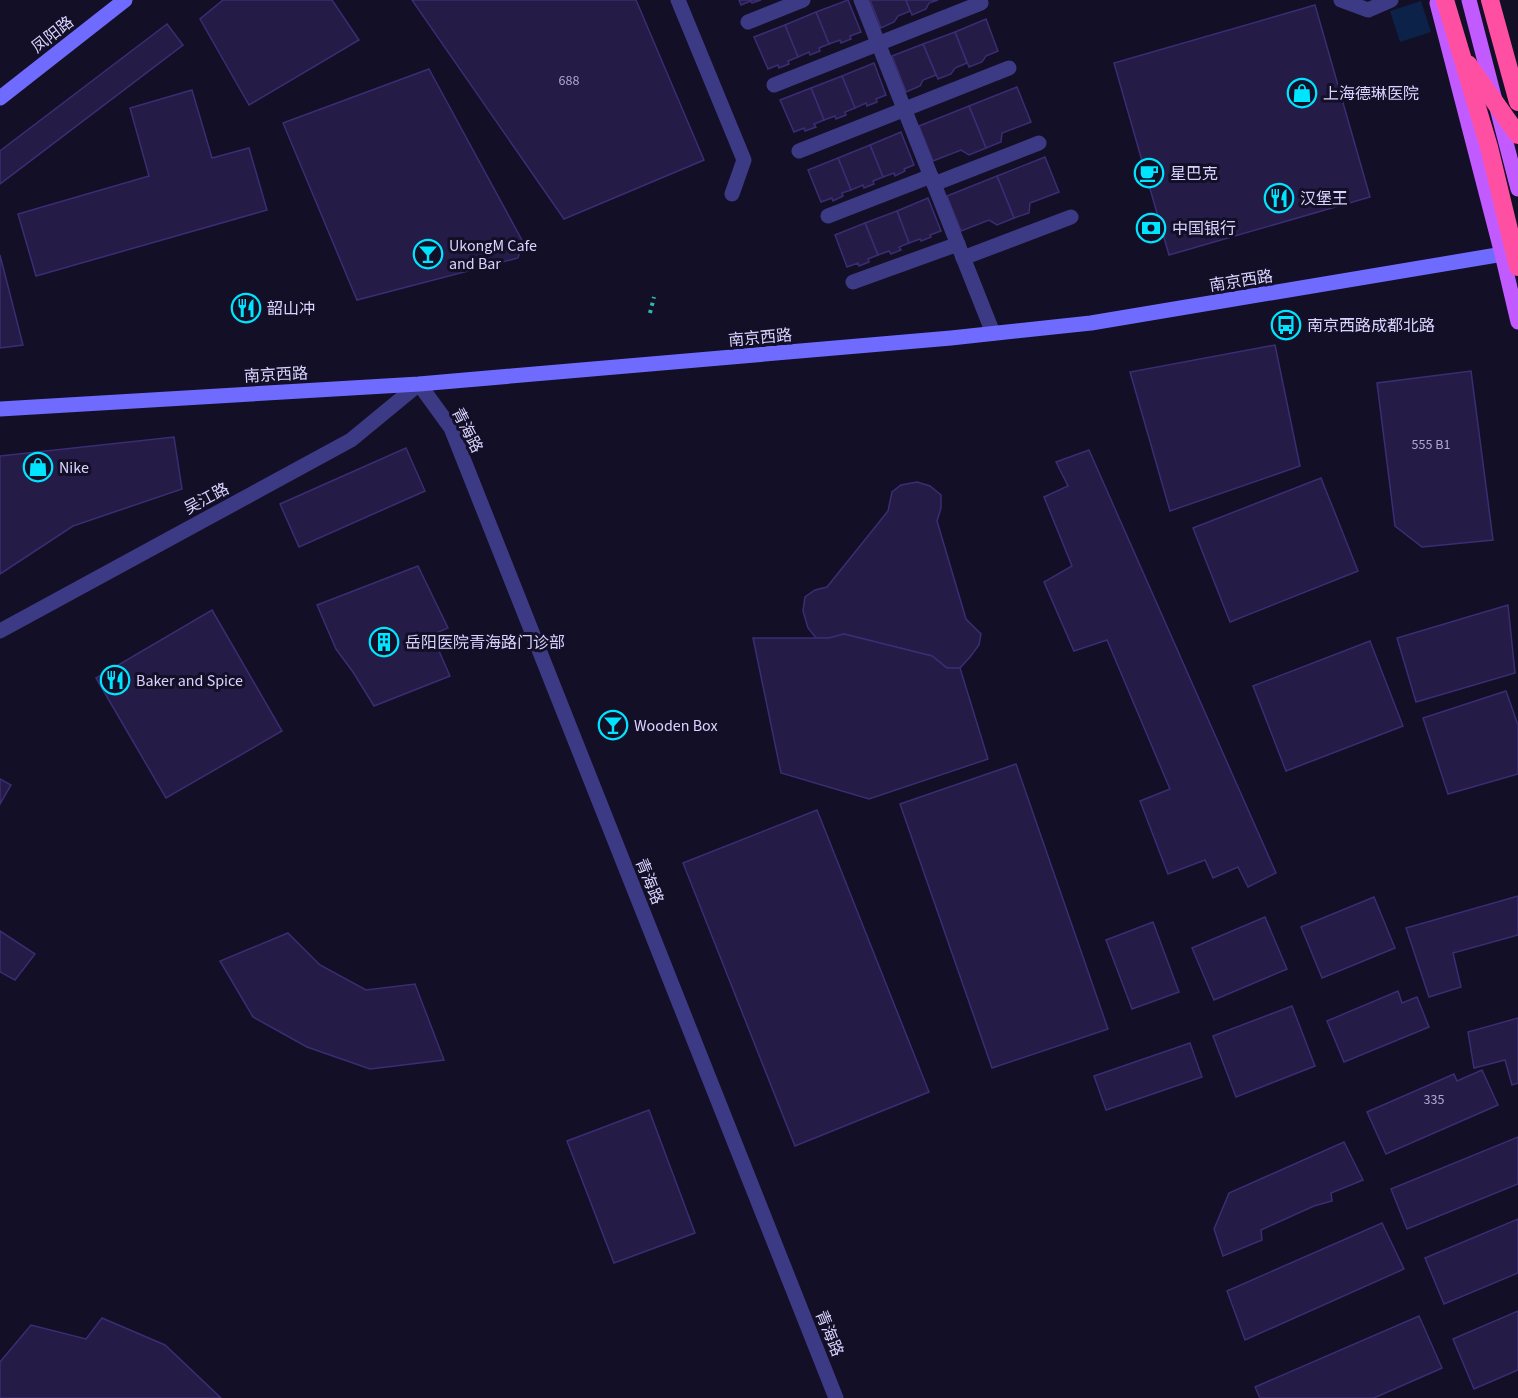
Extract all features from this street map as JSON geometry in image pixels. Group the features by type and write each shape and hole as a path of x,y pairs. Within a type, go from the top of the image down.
{"highway":[{"path":"1445,0 1489,147 1518,267"},
{"path":"1490,0 1518,102"},
{"path":"1459,50 1518,135"}],"main road":[{"path":"1436,0 1518,322"},
{"path":"1468,0 1518,189"},
{"name":"凤阳路","path":"0,98 118,2"},
{"path":"1462,98 1479,39"},
{"name":"南京西路","path":"0,409 419,384 951,338 1091,323 1518,252"}],"street":[{"path":"678,0 744,160 732,194"},
{"path":"748,22 803,0"},
{"path":"861,0 993,333"},
{"path":"1341,0 1368,10 1391,0"},
{"path":"774,85 981,3"},
{"path":"799,151 1009,68"},
{"path":"828,216 1039,143"},
{"path":"963,258 1071,218"},
{"path":"853,282 958,244"},
{"name":"吴江路","path":"0,631 351,440 419,384"},
{"name":"青海路","path":"419,384 451,428 836,1398"}],"path":[{"path":"650,313 654,297"}],"water":[{"path":"1421,1 1431,32 1400,42 1390,11"}],"building":[{"path":"223,0 332,0 359,40 249,105 200,19"},
{"path":"412,0 636,0 704,160 564,219"},
{"path":"739,0 761,0 741,5"},
{"path":"848,0 861,32 841,43 840,40 829,44 816,12"},
{"path":"870,0 906,0 910,11 881,28"},
{"path":"906,0 938,0 929,3 926,9 912,15"},
{"path":"1315,5 1370,197 1169,255 1114,63"},
{"path":"816,12 829,44 819,48 820,51 810,55 809,52 798,57 785,25"},
{"path":"986,19 998,51 986,56 982,62 969,67 955,32"},
{"path":"167,24 183,45 0,184 0,151"},
{"path":"785,25 798,57 779,68 778,65 768,69 754,37"},
{"path":"955,32 967,63 955,68 951,74 938,79 923,44"},
{"path":"923,44 936,75 923,80 920,86 906,92 892,56"},
{"path":"874,63 886,95 876,99 877,102 867,106 866,103 855,108 842,76"},
{"path":"429,69 523,242 518,258 357,300 283,123"},
{"path":"842,76 855,108 836,119 835,116 824,120 811,88"},
{"path":"1017,87 1031,122 1002,133 1001,142 986,148 969,106"},
{"path":"811,88 824,120 814,124 816,127 794,132 780,100"},
{"path":"192,90 212,158 249,148 267,210 36,276 18,214 149,176 130,108"},
{"path":"969,106 986,148 969,155 961,150 933,161 919,126"},
{"path":"901,132 914,165 895,176 894,173 883,177 870,145"},
{"path":"870,145 883,177 873,181 874,184 864,188 863,185 851,190 838,158"},
{"path":"1045,157 1059,192 1030,203 1029,213 1014,218 997,176"},
{"path":"838,158 851,190 842,193 843,196 833,201 832,198 821,202 808,170"},
{"path":"997,176 1014,218 997,225 989,220 961,231 947,196"},
{"path":"928,198 941,231 921,241 920,239 909,243 897,211"},
{"path":"897,211 909,243 899,247 901,250 891,254 889,251 878,255 865,223"},
{"path":"865,223 878,255 859,266 858,263 847,267 835,235"},
{"path":"0,255 23,345 0,348"},
{"path":"1275,345 1300,466 1170,511 1130,372"},
{"path":"1471,371 1493,540 1422,547 1395,526 1377,383"},
{"path":"174,437 182,489 73,526 0,574 0,456"},
{"path":"406,448 425,491 299,547 280,504"},
{"path":"1089,450 1276,873 1248,887 1238,867 1213,878 1205,860 1168,874 1140,801 1170,789 1107,640 1074,651 1044,582 1072,566 1044,497 1068,486 1056,462"},
{"path":"1321,478 1358,571 1230,622 1193,528"},
{"path":"917,482 930,486 941,495 941,508 937,521 966,619 981,634 979,645 960,668 947,668 932,656 844,634 829,638 816,638 808,628 803,611 805,597 815,590 827,587 888,511 892,492 901,485"},
{"name":"岳阳医院青海路门诊部","path":"418,566 448,628 432,635 450,676 374,706 336,649 317,605"},
{"path":"1508,605 1515,673 1416,702 1397,638"},
{"path":"212,610 282,731 166,798 96,678"},
{"path":"844,634 932,656 947,668 960,668 988,759 869,799 781,773 753,638 829,638"},
{"path":"1370,641 1403,726 1286,771 1253,686"},
{"path":"1506,691 1518,725 1518,774 1448,794 1423,718"},
{"path":"1016,764 1108,1029 992,1068 900,804"},
{"path":"0,779 11,785 0,804"},
{"path":"817,810 929,1092 795,1146 683,863"},
{"path":"1518,896 1518,935 1453,953 1461,987 1429,997 1406,928"},
{"path":"1374,897 1395,948 1322,978 1301,927"},
{"path":"1265,917 1287,969 1214,1000 1192,948"},
{"path":"1153,922 1179,992 1132,1009 1106,940"},
{"path":"0,931 35,954 15,980 0,972"},
{"path":"288,933 320,965 366,990 415,984 444,1060 370,1069 307,1047 253,1017 220,961"},
{"path":"1398,991 1402,1003 1417,997 1429,1027 1344,1062 1327,1021"},
{"path":"1292,1006 1315,1066 1236,1097 1213,1036"},
{"path":"1518,1018 1518,1083 1512,1085 1505,1060 1474,1068 1468,1032"},
{"path":"1190,1043 1202,1077 1106,1110 1094,1076"},
{"path":"1482,1070 1498,1105 1386,1154 1367,1112 1454,1074 1457,1081"},
{"path":"649,1110 695,1233 614,1263 567,1141"},
{"path":"1518,1137 1518,1184 1407,1229 1391,1189"},
{"path":"1344,1142 1363,1180 1331,1193 1332,1201 1314,1206 1261,1230 1262,1240 1223,1256 1214,1229 1229,1193"},
{"path":"1518,1219 1518,1273 1444,1304 1425,1258"},
{"path":"1382,1223 1404,1269 1245,1340 1227,1291"},
{"path":"1518,1311 1518,1370 1474,1389 1453,1339"},
{"path":"1419,1316 1442,1368 1374,1398 1260,1398 1255,1387"},
{"path":"102,1318 165,1345 221,1398 0,1398 0,1362 31,1325 86,1339"}],"place":[{"name":"上海德琳医院","path":"1302,93"},
{"name":"星巴克","path":"1149,173"},
{"name":"汉堡王","path":"1279,198"},
{"name":"中国银行","path":"1151,228"},
{"name":"UkongM Cafe and Bar","path":"428,254"},
{"name":"韶山冲","path":"246,308"},
{"name":"南京西路成都北路","path":"1286,325"},
{"name":"Nike","path":"38,467"},
{"name":"岳阳医院青海路门诊部","path":"384,642"},
{"name":"Baker and Spice","path":"115,680"},
{"name":"Wooden Box","path":"613,725"}]}
